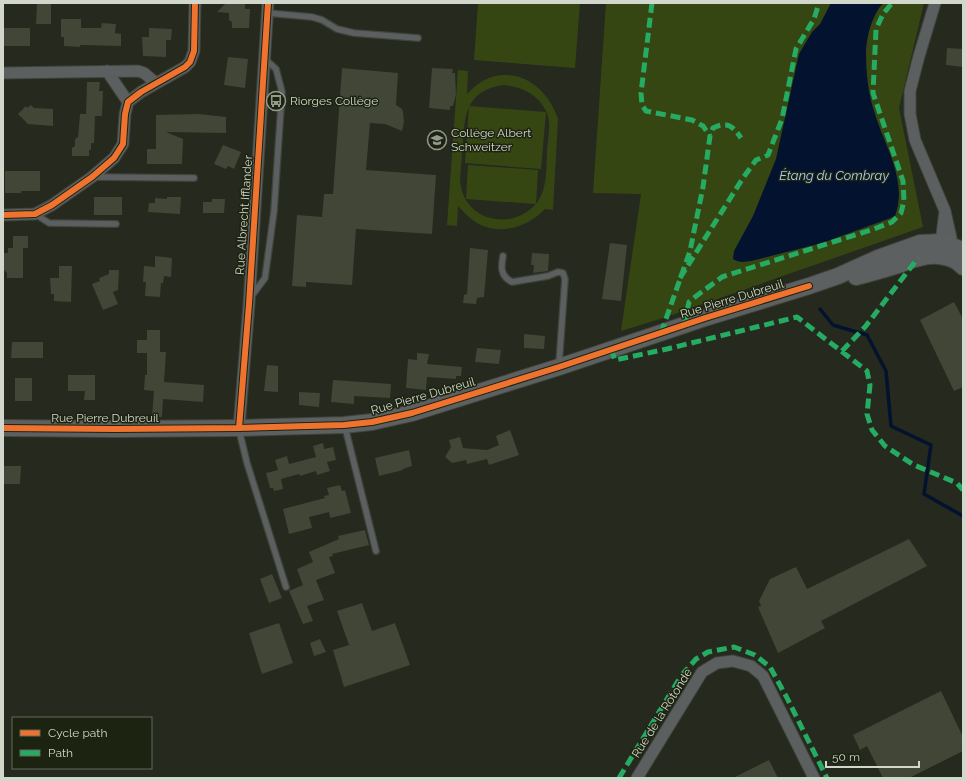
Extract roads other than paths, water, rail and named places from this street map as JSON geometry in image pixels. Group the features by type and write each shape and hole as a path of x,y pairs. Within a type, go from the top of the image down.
{"street":[{"path":"3,215 35,214 52,205 114,158 123,144 125,114 128,102 141,92 185,67 193,57 195,3"},
{"path":"935,3 910,91 910,114 915,140 945,211 955,254"},
{"name":"Rue Albrecht Ifflander","path":"239,428 250,299 268,8"},
{"path":"107,71 128,102"},
{"path":"3,73 138,71 144,73 156,83"},
{"name":"Rue Pierre Dubreuil","path":"3,428 239,428 344,425 372,422 412,413 809,286 920,243 955,254"},
{"name":"Rue Pierre Dubreuil","path":"809,286 839,281 918,258 955,254"},
{"name":"Rue de la Rotonde","path":"637,778 702,672 716,663 732,662 751,666 763,676 814,778"}],"lane":[{"path":"268,8 312,17 322,20 337,29 354,33 418,38"},
{"path":"250,299 265,278 275,203 282,92 276,69 265,58"},
{"path":"92,176 194,178"},
{"path":"35,214 49,223 116,224"},
{"path":"503,256 501,268 502,274 512,282 548,276 558,272 563,273 565,279 559,366"},
{"path":"344,425 376,551"},
{"path":"239,428 247,463 286,587"}],"water":[{"name":"Étang du Combray","path":"831,3 883,3 873,19 869,32 866,51 866,67 869,91 873,106 894,164 897,177 899,190 895,216 822,243 751,261 738,261 733,259 734,251 753,216 776,159 799,54 812,32 820,24"}],"waterway":[{"path":"820,309 833,325 867,335 886,371 891,426 931,445 924,494 963,516"}],"place":[{"name":"Riorges Collège","path":"276,101"},
{"name":"Collège Albert Schweitzer","path":"437,140"}]}
